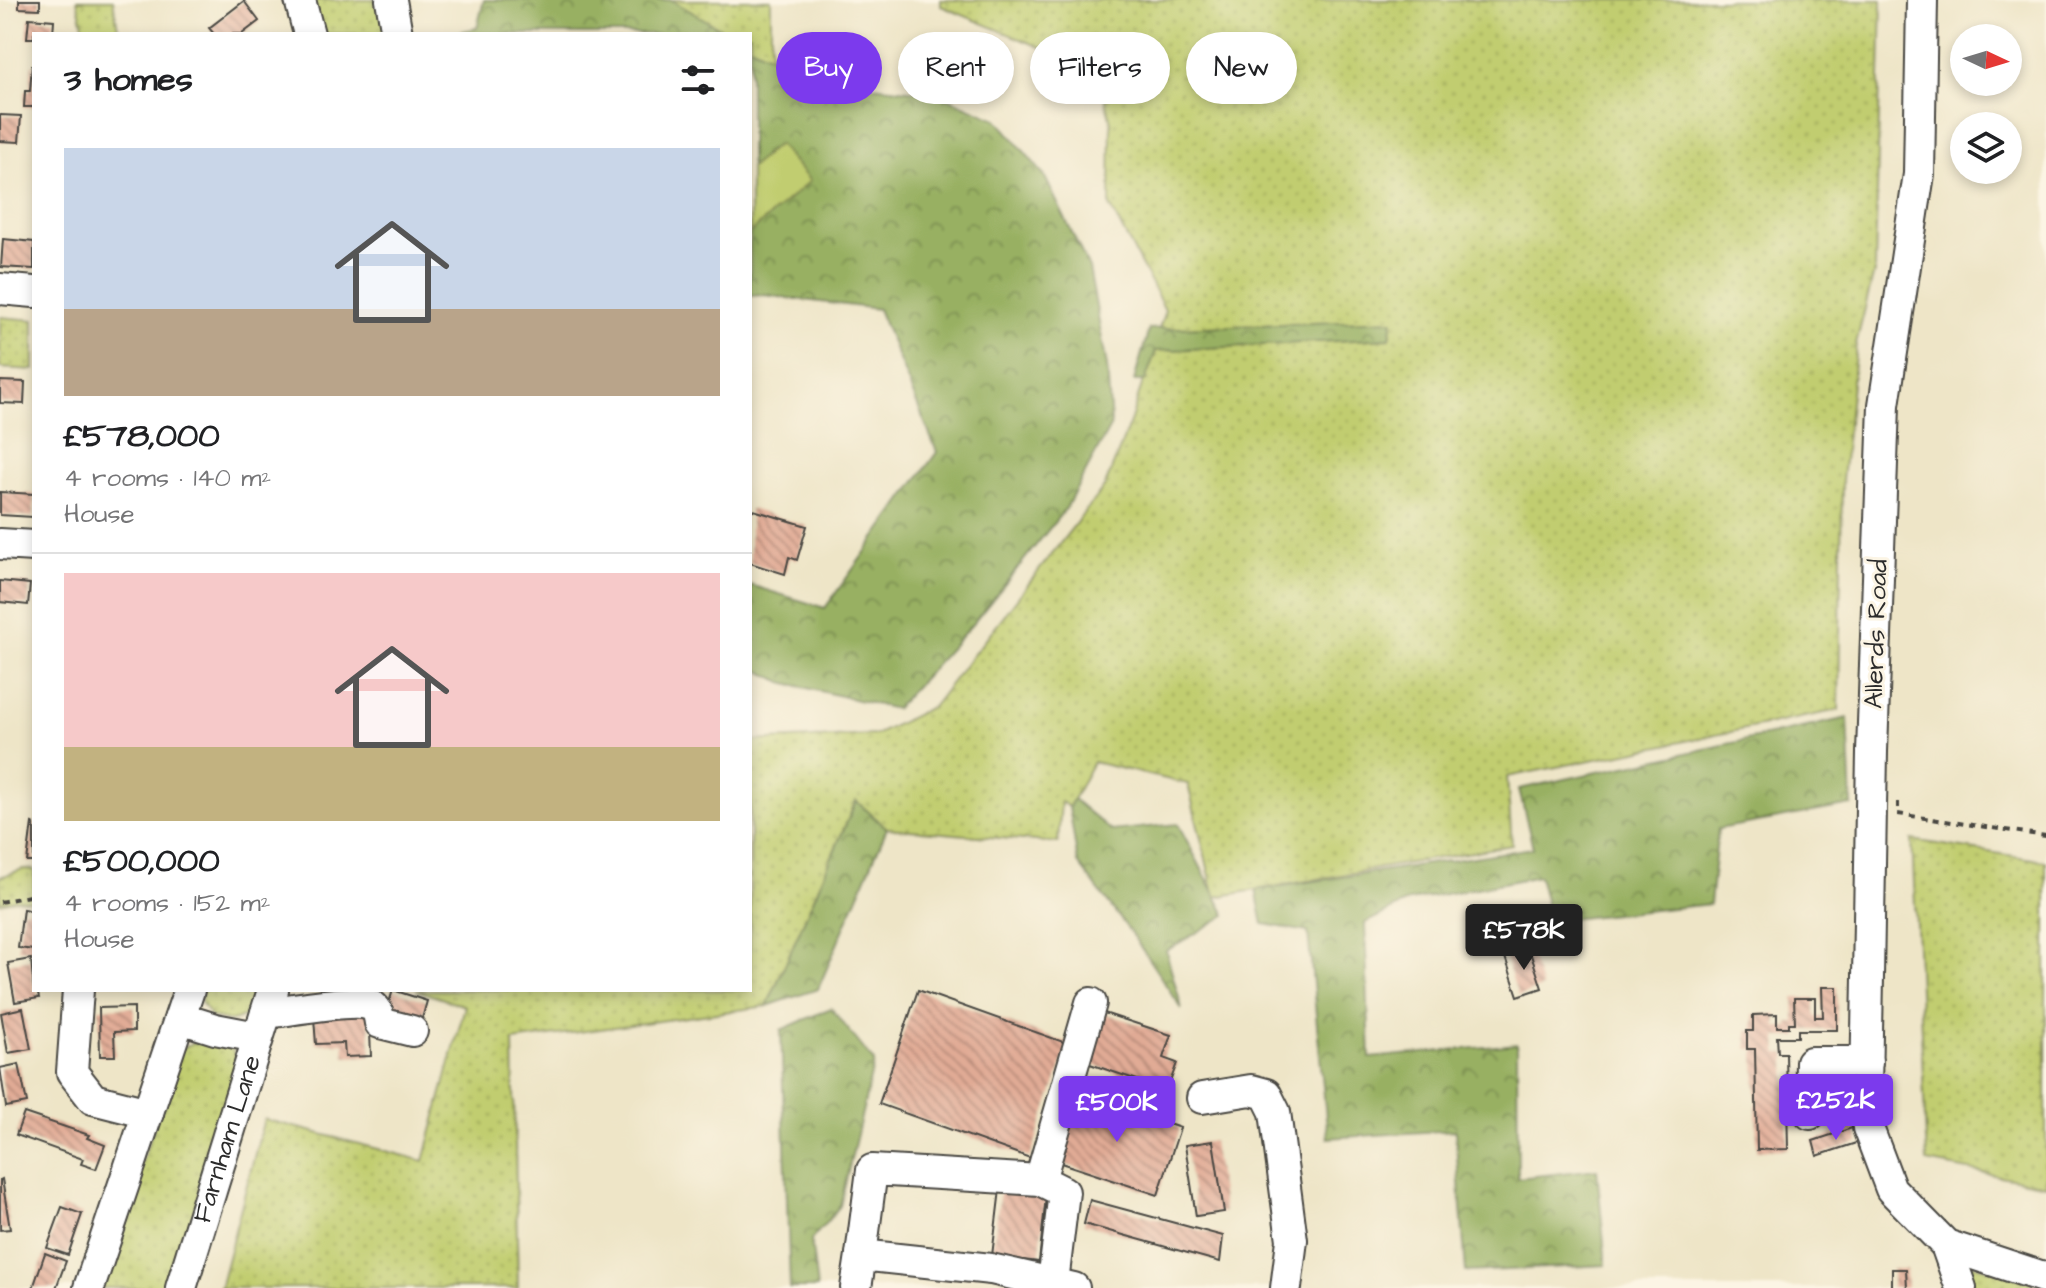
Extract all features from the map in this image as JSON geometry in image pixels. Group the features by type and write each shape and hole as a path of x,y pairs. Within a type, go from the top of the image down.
{"street":[{"path":"300,0 308,32"},
{"path":"391,0 397,32"},
{"name":"Allerds Road","path":"1922,0 1919,174 1884,405 1872,752 1868,1128 1891,1189 1946,1245 1961,1288"},
{"path":"0,289 32,292"},
{"path":"0,544 32,546"},
{"path":"78,992 72,1072 93,1099 148,1113"},
{"path":"1040,1180 1091,1003"},
{"path":"89,1288 185,1004 215,1029 265,1013 364,1004 378,1011 380,1023 412,1031"},
{"name":"Farnham Lane","path":"181,1288 265,1013"},
{"path":"1810,1114 1811,1062 1867,1062"},
{"path":"1202,1098 1251,1090 1266,1094 1275,1112 1292,1240 1286,1288"},
{"path":"856,1288 872,1170 1040,1180 1064,1192 1064,1285 991,1269 861,1255"},
{"name":"Allerds Road","path":"1946,1245 2046,1278"}],"path":[{"path":"1898,799 1898,814 2046,836"},
{"path":"0,902 32,895"}],"green space":[{"path":"77,0 113,0 119,32 85,32"},
{"path":"306,0 380,0 387,32 314,32"},
{"path":"484,0 671,0 727,32 459,32 477,28"},
{"path":"647,0 771,0 771,60 752,55 752,32 715,32"},
{"path":"941,0 1882,0 1875,268 1856,344 1842,480 1839,710 1507,777 1512,845 1215,897 1188,784 1093,762 1069,807 1061,802 1058,843 887,828 856,801 767,1006 513,1041 518,1288 220,1288 264,1119 424,1161 465,1006 422,992 752,992 752,741 876,735 933,706 1105,486 1131,420 1165,310 1110,206 1111,122 1106,104 1170,104 1170,32 1030,32 1030,43 1014,36 1014,32 1004,32 941,6"},
{"path":"752,47 776,58 776,104 882,104 882,87 898,89 898,104 962,104 997,119 1044,175 1089,268 1107,366 1111,425 1066,508 975,621 895,709 782,682 752,667 752,586 825,608 937,452 878,309 752,296"},
{"path":"778,144 810,181 752,231 752,166"},
{"path":"0,317 32,320 32,370 0,368"},
{"path":"1393,320 1390,338 1156,351 1145,381 1134,381 1149,329"},
{"path":"1848,718 1852,805 1718,829 1710,904 1550,921 1539,876 1409,901 1365,923 1370,1058 1517,1044 1518,1178 1597,1169 1606,1265 1466,1272 1455,1130 1328,1138 1308,932 1263,924 1256,890 1533,848 1519,789"},
{"path":"1073,799 1111,831 1178,824 1226,915 1166,951 1182,1009 1131,933 1078,863 1069,807"},
{"path":"856,801 887,828 818,989 767,1006"},
{"path":"1912,840 2046,861 2046,1185 1927,1162"},
{"path":"23,869 32,870 32,901 16,899 0,903 0,877"},
{"path":"202,992 266,992 254,1009 230,1021 211,1017 201,1002"},
{"path":"831,1008 874,1062 840,1206 811,1240 817,1288 790,1288 781,1030"},
{"path":"202,1038 229,1046 235,1054 238,1071 169,1288 98,1288 181,1049"},
{"path":"1963,1261 2035,1283 2028,1288 1970,1288"}],"building":[{"path":"19,0 40,0 40,9 19,8"},
{"path":"244,1 259,21 245,32 212,32 209,28"},
{"path":"29,18 54,20 53,32 32,32 32,38 27,38"},
{"path":"32,65 32,107 24,107 25,91 30,91"},
{"path":"0,115 21,116 19,142 0,141"},
{"path":"3,239 32,242 32,269 1,267"},
{"path":"0,381 25,382 24,404 0,403"},
{"path":"0,492 32,494 32,517 0,515"},
{"path":"752,510 807,526 797,560 789,557 785,574 752,564"},
{"path":"0,581 30,584 28,605 0,602"},
{"path":"32,823 32,862 27,862"},
{"path":"23,909 32,911 32,950 18,948"},
{"path":"1529,949 1542,988 1518,996 1505,957"},
{"path":"31,959 32,992 38,992 39,998 15,1002 8,963"},
{"path":"1822,987 1837,987 1837,1030 1798,1030 1798,1037 1777,1037 1778,1053 1786,1053 1788,1149 1757,1150 1755,1049 1747,1049 1747,1031 1753,1031 1753,1015 1777,1014 1777,1027 1789,1027 1789,1023 1795,1023 1794,998 1815,998 1815,1017 1823,1017"},
{"path":"918,990 1069,1044 1030,1158 879,1104"},
{"path":"392,992 427,1001 419,1029 384,1019"},
{"path":"134,1007 134,1031 114,1032 115,1056 100,1056 99,1008"},
{"path":"23,1008 31,1049 8,1053 1,1013"},
{"path":"369,1008 371,1056 345,1057 344,1043 316,1044 314,1018"},
{"path":"1104,1013 1171,1035 1163,1058 1177,1063 1167,1090 1087,1063"},
{"path":"19,1064 27,1103 6,1107 0,1068"},
{"path":"1846,1081 1852,1116 1833,1120 1827,1085"},
{"path":"1077,1093 1180,1128 1158,1195 1055,1161"},
{"path":"24,1113 89,1135 87,1138 105,1145 96,1169 81,1164 83,1159 16,1135"},
{"path":"1855,1127 1859,1142 1817,1156 1813,1141"},
{"path":"1213,1141 1224,1212 1196,1216 1185,1145"},
{"path":"0,1180 10,1229 0,1230"},
{"path":"1001,1181 1047,1186 1039,1262 992,1256"},
{"path":"1090,1200 1223,1236 1220,1262 1084,1224"},
{"path":"62,1207 82,1214 68,1255 47,1248"},
{"path":"45,1253 66,1261 56,1288 33,1288"},
{"path":"1892,1269 1906,1269 1907,1288 1892,1288"}]}
